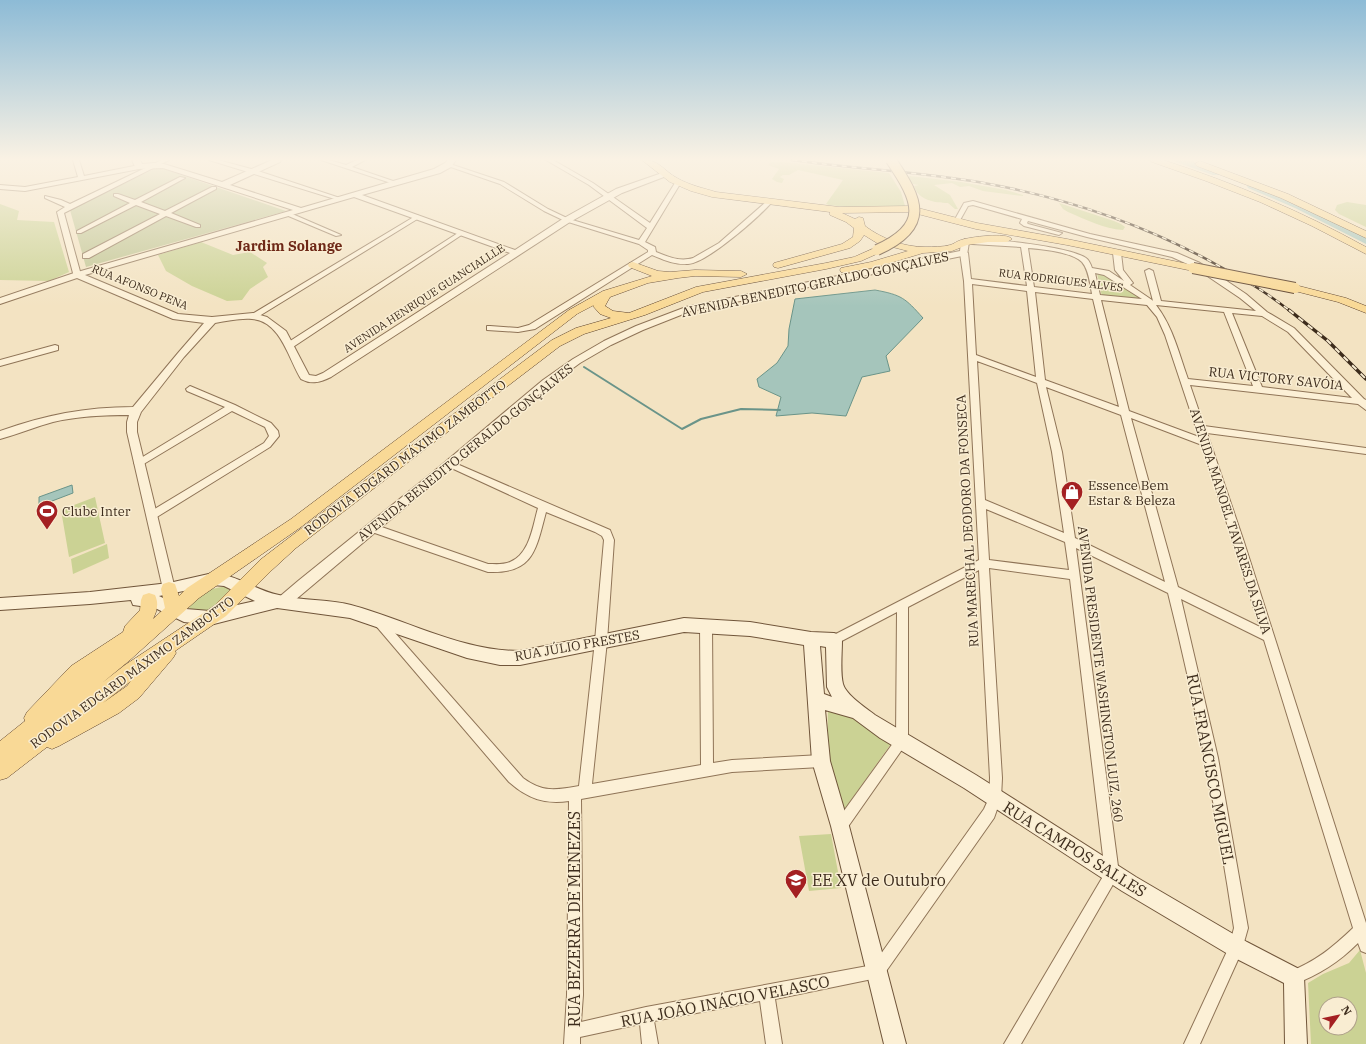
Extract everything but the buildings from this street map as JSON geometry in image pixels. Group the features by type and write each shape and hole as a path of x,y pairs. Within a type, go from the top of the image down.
{"main road":[{"path":"812,209 838,214 850,220 881,241 898,246 924,250"},
{"path":"824,209 839,210 910,209 976,226 1067,242 1117,254 1295,288 1342,300 1366,310"},
{"name":"RODOVIA EDGARD MÁXIMO ZAMBOTTO","path":"0,772 47,743 113,707 133,692 180,637 230,603 266,565 291,544 543,351 580,331 635,315 700,289 857,259 888,246 904,234 909,228 915,214 915,209"},
{"path":"1284,209 1305,218 1366,251"},
{"path":"1315,209 1366,235"},
{"path":"707,273 777,266 824,254 846,246 856,241 859,236 859,218 872,210"},
{"path":"955,221 964,226 968,231 969,237 967,246"},
{"path":"751,280 847,270 873,265 924,250 967,246 988,239 1005,238 1087,247"},
{"name":"RODOVIA EDGARD MÁXIMO ZAMBOTTO","path":"0,752 100,674 148,634 193,593 296,523 575,306 632,284 675,275 751,273 866,254"},
{"path":"633,265 657,274 675,275"},
{"path":"607,293 601,301 600,306 602,311 618,316 635,315"},
{"path":"0,604 90,598 169,589 213,580 230,582 243,589 281,602"},
{"path":"169,589 170,613"},
{"path":"90,598 149,600 157,602 170,613 196,618 210,618 281,602"},
{"path":"118,643 148,613 150,606 149,600"},
{"name":"RUA JÚLIO PRESTES","path":"281,602 350,611 467,651 500,658 520,658 684,625 706,625 750,629 812,639 834,640"},
{"path":"0,744 31,720 77,672 118,643 170,613"},
{"path":"812,639 821,761 840,826 876,972 896,1044"},
{"name":"RUA CAMPOS SALLES","path":"834,640 835,687 844,700 862,715 902,741 949,768 1112,874 1265,965 1294,977"},
{"path":"816,699 862,715"},
{"path":"1294,977 1296,1044"}],"street":[{"path":"67,209 60,212 77,275"},
{"path":"79,232 125,209"},
{"path":"151,209 198,226"},
{"path":"86,256 175,209"},
{"path":"296,209 300,210"},
{"path":"0,301 77,275 305,209"},
{"path":"394,209 517,253"},
{"path":"544,209 567,220 641,243 650,247 652,253"},
{"name":"AVENIDA HENRIQUE GUANCIALLLE","path":"326,375 587,209"},
{"path":"626,209 650,227"},
{"path":"641,243 661,209"},
{"path":"652,253 674,261 689,262 696,260 721,244 761,209"},
{"path":"955,221 963,209"},
{"path":"994,209 1072,231 1157,251 1186,260 1220,280 1244,296 1264,314 1291,330 1364,404"},
{"path":"288,214 338,235"},
{"path":"253,316 417,217"},
{"path":"1027,218 1023,223 1029,226 1062,234 1072,231"},
{"path":"290,345 461,233"},
{"path":"967,246 1024,246 1079,257 1087,262 1124,413 1173,590"},
{"name":"RUA MARECHAL DEODORO DA FONSECA","path":"876,972 990,814 995,798 996,778 983,563 967,246"},
{"name":"AVENIDA BENEDITO GERALDO GONÇALVES","path":"281,602 373,528 563,370 626,333 662,318 689,309 967,246"},
{"name":"AVENIDA PRESIDENTE WASHINGTON LUIZ, 260","path":"1024,246 1031,290 1041,383 1057,452 1075,575 1112,874"},
{"path":"490,328 526,330 575,306 652,253"},
{"path":"1117,254 1119,270 1138,292"},
{"name":"AVENIDA MANOEL TAVARES DA SILVA","path":"1090,270 1106,273 1154,303 1169,335 1202,429 1362,930"},
{"path":"1149,272 1154,303"},
{"name":"RUA AFONSO PENA","path":"77,275 176,317 212,320 253,316 264,319 283,333 305,377 309,380 315,380 326,375"},
{"name":"RUA RODRIGUES ALVES","path":"968,281 1031,290 1264,314"},
{"path":"1227,310 1259,389"},
{"path":"201,332 218,323 240,317"},
{"path":"169,589 132,432 132,422 136,411 212,320"},
{"path":"0,362 55,348"},
{"path":"972,356 1041,383 1206,443"},
{"name":"RUA VICTORY SAVÓIA","path":"1186,382 1259,389 1364,404"},
{"path":"152,516 267,445 274,436 273,431 268,425 232,407 190,389"},
{"path":"139,463 232,407"},
{"path":"0,435 70,415 95,412 136,411"},
{"path":"1202,429 1366,451"},
{"path":"373,528 488,568 500,570 514,566 524,560 531,547 543,506 450,464"},
{"path":"980,502 1070,540 1269,637"},
{"name":"RUA BEZERRA DE MENEZES","path":"543,506 599,529 606,533 610,540 601,641 580,792 573,1038"},
{"path":"834,640 983,563 1075,575"},
{"name":"RUA FRANCISCO MIGUEL","path":"1173,590 1209,745 1241,928 1236,948 1192,1044"},
{"path":"840,826 902,741 902,604"},
{"path":"376,619 513,778 527,789 538,794 555,797 732,766 821,761"},
{"path":"706,625 707,770"},
{"path":"1012,1044 1112,874"},
{"path":"1294,977 1312,971 1327,962 1362,930 1366,946"},
{"name":"RUA JOÃO INÁCIO VELASCO","path":"573,1038 646,1015 876,972"},
{"path":"766,992 774,1044"},
{"path":"646,1015 650,1044"}],"green space":[{"path":"0,209 13,209 19,211 17,220 54,222 69,272 49,281 0,280"},
{"path":"73,209 279,209 286,211 86,267 70,210"},
{"path":"1063,209 1076,209 1114,221 1125,227 1123,230 1109,228"},
{"path":"1336,209 1366,209 1366,227 1339,214"},
{"path":"201,242 233,255 250,252 267,263 263,267 268,277 250,289 242,300 227,301 192,286 166,271 158,255"},
{"path":"1099,272 1144,299 1102,297 1097,273"},
{"path":"95,497 105,543 69,557 61,510"},
{"path":"107,544 109,558 73,574 71,559"},
{"path":"226,586 230,592 229,599 205,612 191,611 189,607 203,591"},
{"path":"828,708 865,719 893,741 844,810 827,760"},
{"path":"831,834 841,888 809,891 799,836"},
{"path":"1360,950 1366,973 1366,1044 1311,1044 1308,983 1323,974 1349,963"}],"water":[{"path":"875,290 902,298 923,318 886,356 890,371 862,377 846,416 812,413 776,416 781,397 759,387 757,379 777,363 788,346 789,329 795,299"},
{"path":"72,485 73,493 39,506 39,497"}],"waterway":[{"path":"1304,209 1366,241"},
{"path":"584,367 682,429 701,419 741,409 780,410"}],"railway":[{"path":"1087,209 1134,226 1191,251 1247,281 1290,311"},
{"path":"1289,310 1328,341 1366,379"}],"place":[{"name":"Essence Bem Estar & Beleza","path":"1072,512"},
{"name":"Clube Inter","path":"47,530"},
{"name":"EE XV de Outubro","path":"796,900"}],"district":[{"name":"Jardim Solange","path":"289,246"}]}
